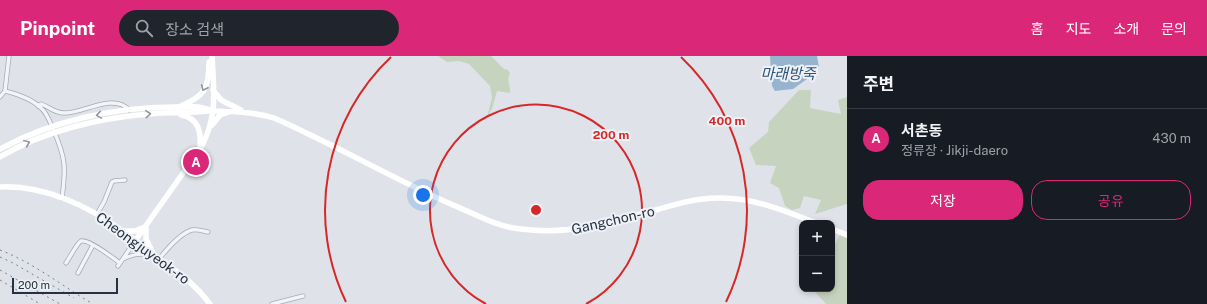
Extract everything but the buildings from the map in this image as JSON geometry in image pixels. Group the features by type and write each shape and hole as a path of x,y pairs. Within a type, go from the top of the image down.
{"main road":[{"path":"135,241 200,149 210,126 214,110 211,56"},
{"path":"179,107 193,101 203,93 209,78 209,62 211,56"},
{"path":"214,90 221,100 247,112"},
{"path":"0,149 17,140 52,127 86,117 155,107 198,107 214,110"},
{"path":"0,157 15,148 41,137 119,117 214,110"},
{"name":"Gangchon-ro","path":"214,110 262,114 284,122 434,197 484,219 519,229 566,231 591,227 698,199 716,198 737,198 755,201 808,220"},
{"path":"210,126 220,115 231,111"},
{"path":"168,113 186,116 193,120 200,132 200,149"},
{"name":"Cheongjuyeok-ro","path":"0,187 24,188 62,198 96,214 123,231 194,285 210,304"},
{"path":"123,231 135,231 146,226"},
{"path":"146,226 146,239 157,257"},
{"path":"835,230 847,235"}],"street":[{"path":"9,56 2,94 12,93 42,109 55,133 63,154 65,165 62,198"},
{"path":"38,106 41,104 56,113 66,114 92,106 109,104 122,105 129,110"},
{"path":"96,214 104,202 112,182 125,180"},
{"path":"120,263 136,254 157,257 170,248 177,238 189,231 194,230 208,232"},
{"path":"120,263 135,241"},
{"path":"66,263 80,242 93,245 120,263"},
{"path":"78,272 93,245"},
{"path":"272,304 303,296"}],"green space":[{"path":"438,56 491,56 510,73 508,79 510,93 497,91 492,109 488,115 492,98 490,86 469,64 459,61 447,62"},
{"path":"799,90 811,90 810,108 841,114 838,100 847,97 847,204 815,214 821,200 804,196 800,208 792,210 785,206 779,188 770,183 776,166 756,165 749,148 768,132 769,122"},
{"path":"840,235 847,238 847,304 826,304 815,292 835,292 835,244"}],"water":[{"name":"마래방죽","path":"770,56 817,56 819,67 814,74 793,89 775,91 772,86"}],"railway":[{"path":"0,250 25,261 93,304"},
{"path":"0,257 74,298"},
{"path":"0,270 60,304"},
{"path":"0,280 40,304"}],"place":[{"name":"서촌동","path":"196,162"}]}
